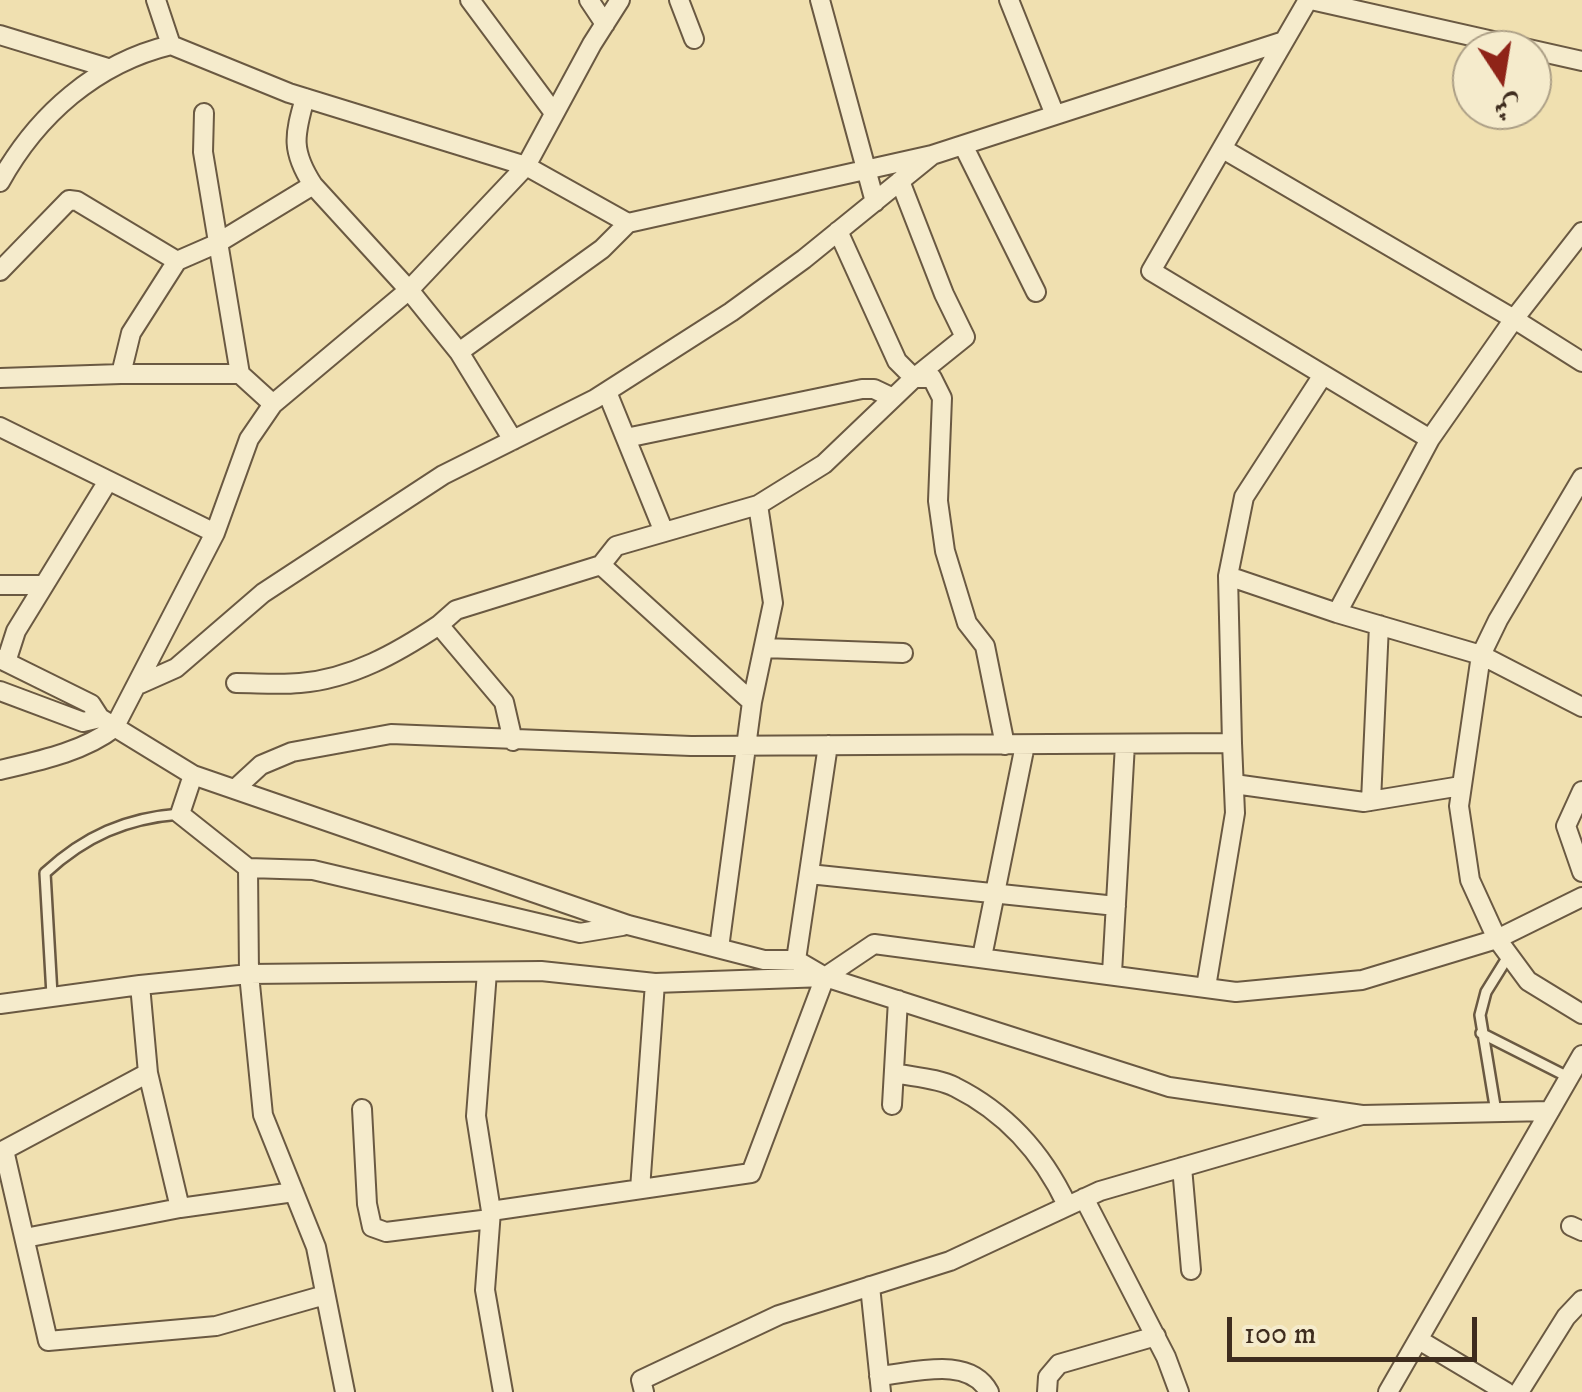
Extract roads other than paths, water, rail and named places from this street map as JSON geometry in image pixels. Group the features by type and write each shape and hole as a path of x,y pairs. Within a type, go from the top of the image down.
{"street":[{"path":"156,0 172,46"},
{"path":"470,0 554,113"},
{"path":"589,0 604,24"},
{"path":"0,770 41,761 102,738 107,723 140,684 215,533 249,439 273,404 409,290 526,166 620,0"},
{"path":"679,0 694,39"},
{"path":"820,0 875,202"},
{"path":"1009,0 1055,115"},
{"path":"1430,439 1151,271 1281,42 1309,0 1582,60"},
{"path":"0,35 108,68"},
{"path":"459,352 602,249 628,223 932,155 1281,42"},
{"path":"0,182 13,160 62,102 108,68 138,53 172,46 305,98 526,166 628,223"},
{"path":"305,98 296,130 300,166 459,352 513,440"},
{"path":"204,113 203,152 240,374 273,404"},
{"path":"963,145 1036,292"},
{"path":"1224,148 1582,362"},
{"path":"140,684 176,668 263,593 426,486 606,392 731,312 932,155"},
{"path":"236,683 302,683 362,668 403,649 456,610 601,565 616,546 758,505 824,464 914,378 965,336 944,294 900,181"},
{"path":"121,374 131,333 177,261 216,244 314,185"},
{"path":"0,272 69,200 77,201 177,261"},
{"path":"838,231 897,361 914,378 932,378 942,398 938,501 945,551 967,622 985,646 1006,745"},
{"path":"1338,613 1430,439 1514,319 1582,232"},
{"path":"0,378 240,374"},
{"path":"1206,988 1235,813 1228,576 1244,496 1323,375"},
{"path":"626,438 862,389 893,398"},
{"path":"606,392 664,532"},
{"path":"0,427 215,533"},
{"path":"1582,478 1481,655 1459,806 1470,880 1497,939 1528,981 1582,1014"},
{"path":"108,481 16,630 3,661 91,704 107,723 193,775 628,925 764,960 796,960 825,977 1170,1087 1362,1115 1550,1111"},
{"path":"719,948 752,702 773,603 758,505"},
{"path":"601,565 752,702"},
{"path":"1228,576 1481,655 1582,706"},
{"path":"0,586 44,585"},
{"path":"438,625 504,702 513,741"},
{"path":"1371,801 1378,625"},
{"path":"764,648 903,653"},
{"path":"0,691 83,722 107,723"},
{"path":"236,788 261,765 292,752 391,734 747,746 1232,743"},
{"path":"1112,973 1126,744"},
{"path":"982,957 1025,745"},
{"path":"796,960 828,746"},
{"path":"193,775 180,814 248,868 313,870 580,933 628,925"},
{"path":"1234,784 1371,801 1461,786"},
{"path":"1582,791 1566,826 1582,872"},
{"path":"248,868 249,974 263,1115 316,1247 345,1392"},
{"path":"809,874 1116,906"},
{"path":"0,1004 249,974 541,972 655,983 825,977 874,944 1236,992 1362,980 1497,939 1582,897"},
{"path":"487,972 476,1116 490,1215 485,1290 503,1392"},
{"path":"362,1109 367,1204 372,1227 386,1232 751,1173 825,977"},
{"path":"640,1190 655,983"},
{"path":"140,985 148,1073 180,1208"},
{"path":"892,1104 898,1000"},
{"path":"1388,1392 1582,1055"},
{"path":"148,1073 2,1150 48,1341 216,1326 326,1295"},
{"path":"894,1073 953,1086 1029,1142 1076,1202 1156,1336 1179,1392"},
{"path":"644,1392 641,1380 779,1315 950,1261 1076,1202 1362,1115"},
{"path":"1182,1167 1191,1270"},
{"path":"25,1238 180,1208 294,1192"},
{"path":"870,1286 880,1384 960,1370 975,1374 989,1392"},
{"path":"1520,1392 1566,1317 1582,1300"},
{"path":"1047,1392 1048,1377 1059,1364 1156,1336"},
{"path":"1419,1340 1506,1392"}],"lane":[{"path":"52,996 45,873 66,852 108,830 142,817 180,814"},
{"path":"1496,1112 1480,1015 1486,992 1509,955"},
{"path":"1482,1033 1569,1078"}]}
